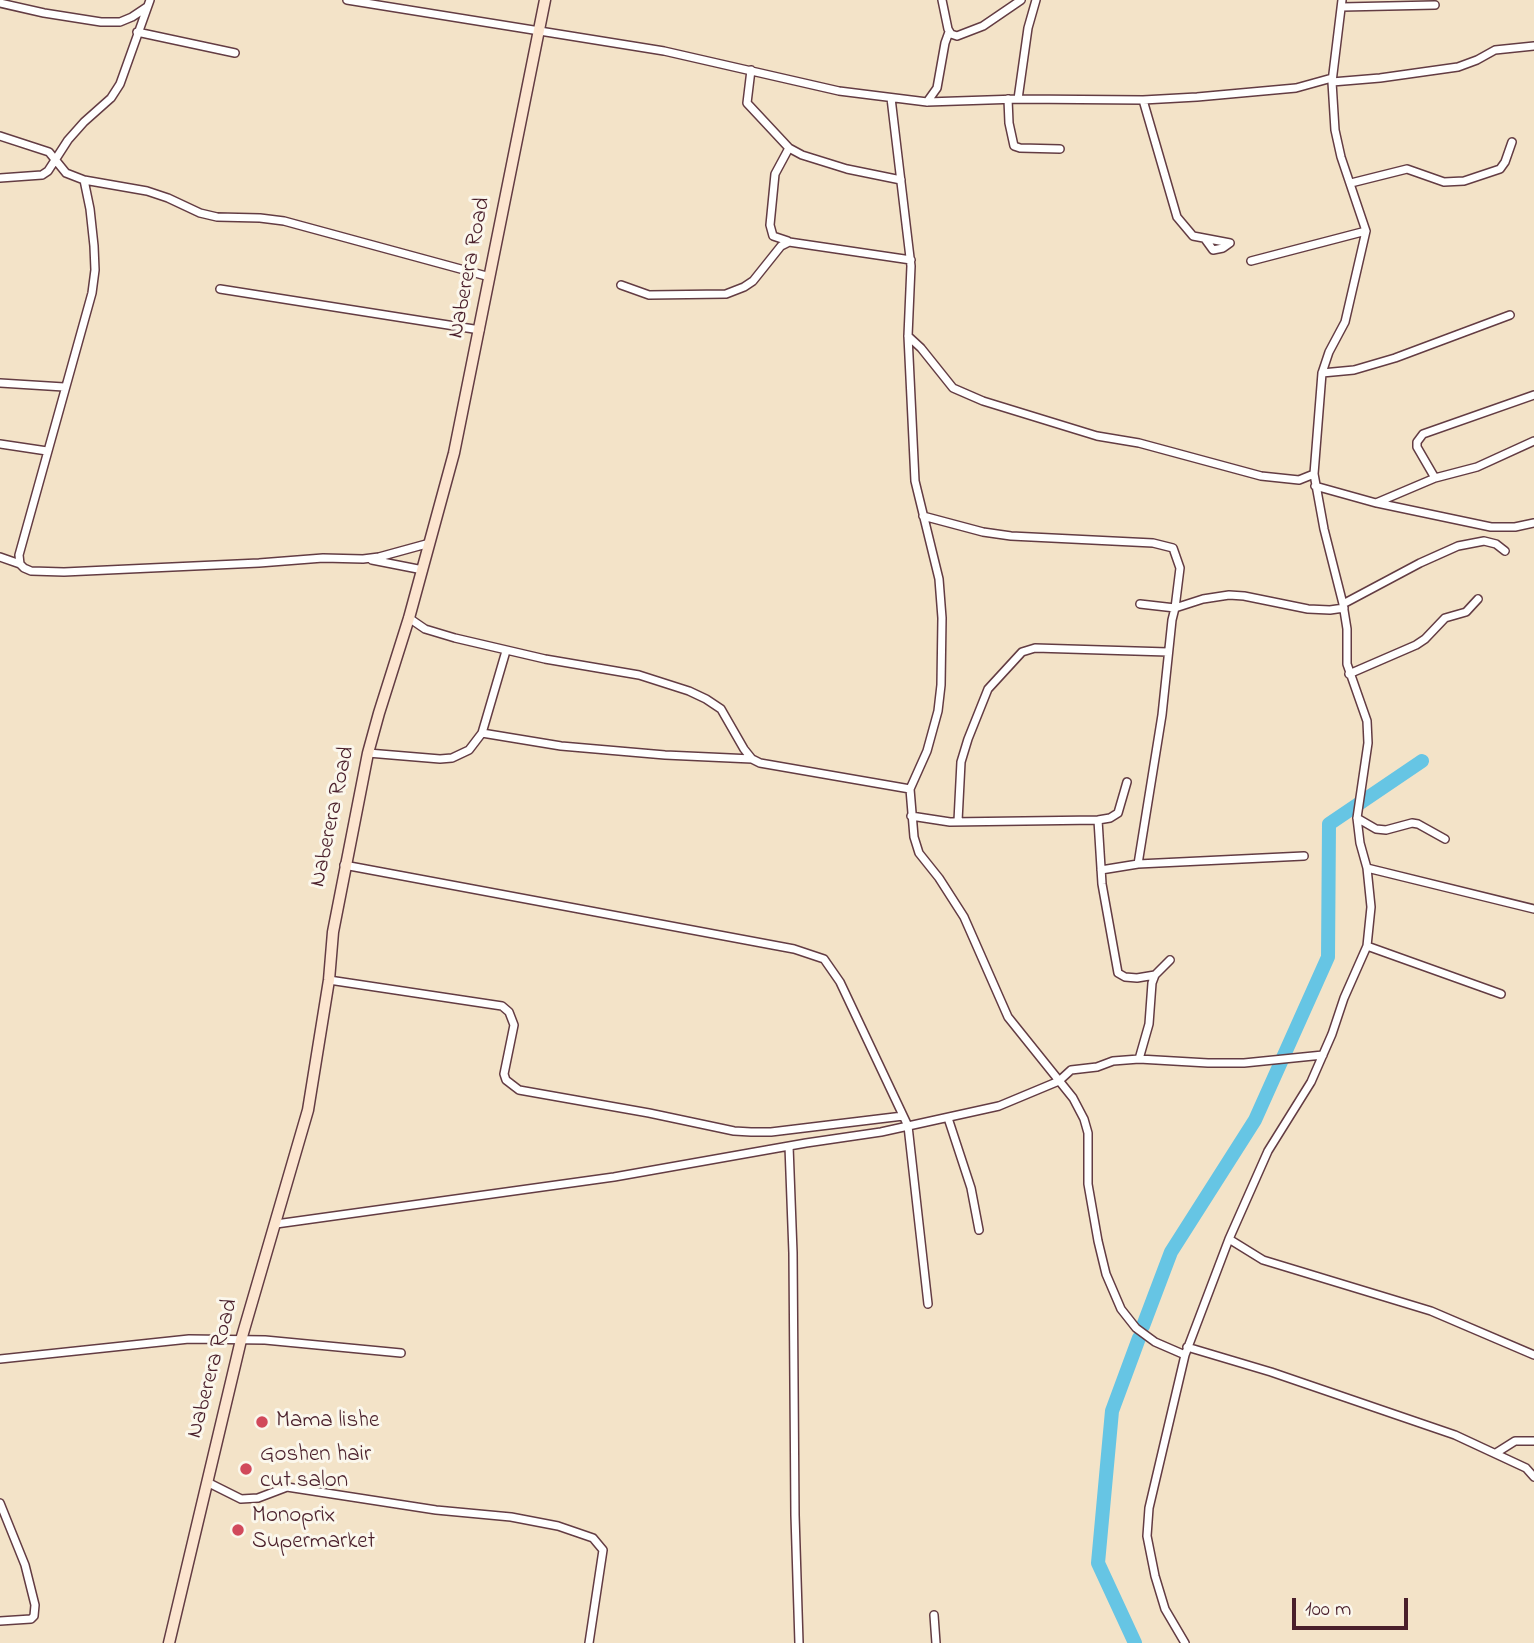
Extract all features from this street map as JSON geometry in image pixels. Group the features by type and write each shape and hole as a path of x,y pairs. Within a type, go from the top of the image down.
{"street":[{"path":"346,0 664,51 839,91 927,102 1008,99 1143,100 1296,88 1332,80 1380,78 1458,67 1495,50 1534,46"},
{"name":"Naberera Road","path":"169,1643 241,1340 308,1110 344,865 368,753 423,570 454,453 545,0"},
{"path":"927,102 937,88 949,32 942,0"},
{"path":"949,32 957,36 968,33 1021,0"},
{"path":"1018,99 1028,28 1036,0"},
{"path":"0,3 101,22 120,22 132,17 148,4"},
{"path":"0,178 42,176 57,160 68,140 111,98 120,84 148,4"},
{"path":"1185,1643 1165,1609 1147,1536 1149,1508 1186,1351 1229,1240 1268,1151 1311,1082 1323,1055 1367,946 1371,907 1367,868 1360,844 1357,818 1369,733 1349,674 1343,606 1324,530 1314,474 1322,373 1329,352 1345,322 1366,231 1337,139 1332,80 1342,4 1435,5"},
{"path":"137,32 234,52"},
{"path":"751,70 747,103 789,148 802,155 847,169 901,180"},
{"path":"891,98 911,260 908,336 915,481 941,591 941,685 933,735 911,789 911,816 919,853 964,917 1008,1017 1073,1098 1086,1126 1088,1184 1098,1241 1106,1274 1121,1309 1136,1328 1155,1342 1347,1397 1455,1435 1526,1468 1534,1477"},
{"path":"1008,99 1014,146 1060,149"},
{"path":"1143,100 1177,216 1193,236 1205,239"},
{"path":"0,136 42,149 57,160 66,173 84,180 147,191 200,213 217,217 284,221 490,277"},
{"path":"1351,183 1407,169 1444,182 1464,181 1500,169 1512,142"},
{"path":"789,148 775,174 770,225 773,236 789,242 911,260"},
{"path":"20,564 19,555 92,293 95,270 90,209 84,180"},
{"path":"1251,261 1366,231"},
{"path":"621,285 649,295 726,294 753,281 781,246 789,242"},
{"path":"220,289 480,330"},
{"path":"1322,373 1354,370 1395,358 1510,315"},
{"path":"908,336 953,388 973,397 1097,436 1139,443 1261,476 1299,480 1314,474"},
{"path":"0,383 64,387"},
{"path":"1435,478 1417,447 1423,434 1534,395"},
{"path":"1377,503 1435,478 1469,470 1534,441"},
{"path":"0,444 47,451"},
{"path":"1315,486 1377,503 1491,527 1515,527 1534,523"},
{"path":"923,516 983,532 1011,536 1169,546 1175,551 1180,568 1138,864"},
{"path":"1140,604 1175,608 1203,599 1229,595 1308,609 1330,610 1343,606 1420,563 1458,546 1484,541 1496,544 1505,551"},
{"path":"0,557 31,571 64,572 323,558 363,559 430,543"},
{"path":"363,559 423,570"},
{"path":"1349,674 1416,645 1446,618 1466,612 1478,599"},
{"path":"409,618 430,631 506,651 639,675 706,699 721,709 752,759"},
{"path":"958,821 961,762 968,739 988,689 1021,652 1035,648 1168,652"},
{"path":"368,753 416,758 452,758 469,750 482,733 506,651"},
{"path":"482,733 561,746 752,759 772,766 911,789"},
{"path":"911,816 938,821 1098,820 1118,813 1127,782"},
{"path":"1357,818 1376,829 1397,829 1412,823 1418,824 1445,839"},
{"path":"1098,820 1106,917 1118,973 1137,978 1155,975"},
{"path":"1101,870 1138,864 1304,856"},
{"path":"344,865 794,948 824,959 840,982 908,1126 928,1304"},
{"path":"1367,868 1534,909"},
{"path":"1367,946 1501,993"},
{"path":"1139,1059 1145,1041 1152,982 1155,975 1170,960"},
{"path":"329,980 502,1006 509,1012 514,1025 504,1074 506,1080 519,1090 742,1132 771,1132 903,1116"},
{"path":"276,1224 614,1177 881,1132 999,1106 1059,1081 1066,1073 1077,1068 1097,1067 1113,1061 1139,1059 1244,1063 1323,1055"},
{"path":"948,1118 971,1188 979,1230"},
{"path":"789,1146 799,1643"},
{"path":"1229,1240 1264,1260 1431,1311 1534,1355"},
{"path":"0,1359 175,1340 241,1340 401,1353"},
{"path":"1496,1453 1515,1441 1534,1441"},
{"path":"207,1482 241,1499 262,1497 286,1487 436,1510 511,1517 558,1526 593,1538 603,1550 589,1643"},
{"path":"0,1503 25,1565 35,1605 31,1619 0,1621"},
{"path":"934,1615 936,1643"}],"waterway":[{"path":"1143,1326 1171,1252 1255,1120 1328,957 1329,824 1422,761"},
{"path":"1135,1643 1098,1563 1112,1411 1139,1338"}],"place":[{"name":"Mama lishe","path":"262,1422"},
{"name":"Goshen hair cut salon","path":"246,1469"},
{"name":"Monoprix Supermarket","path":"238,1530"}]}
